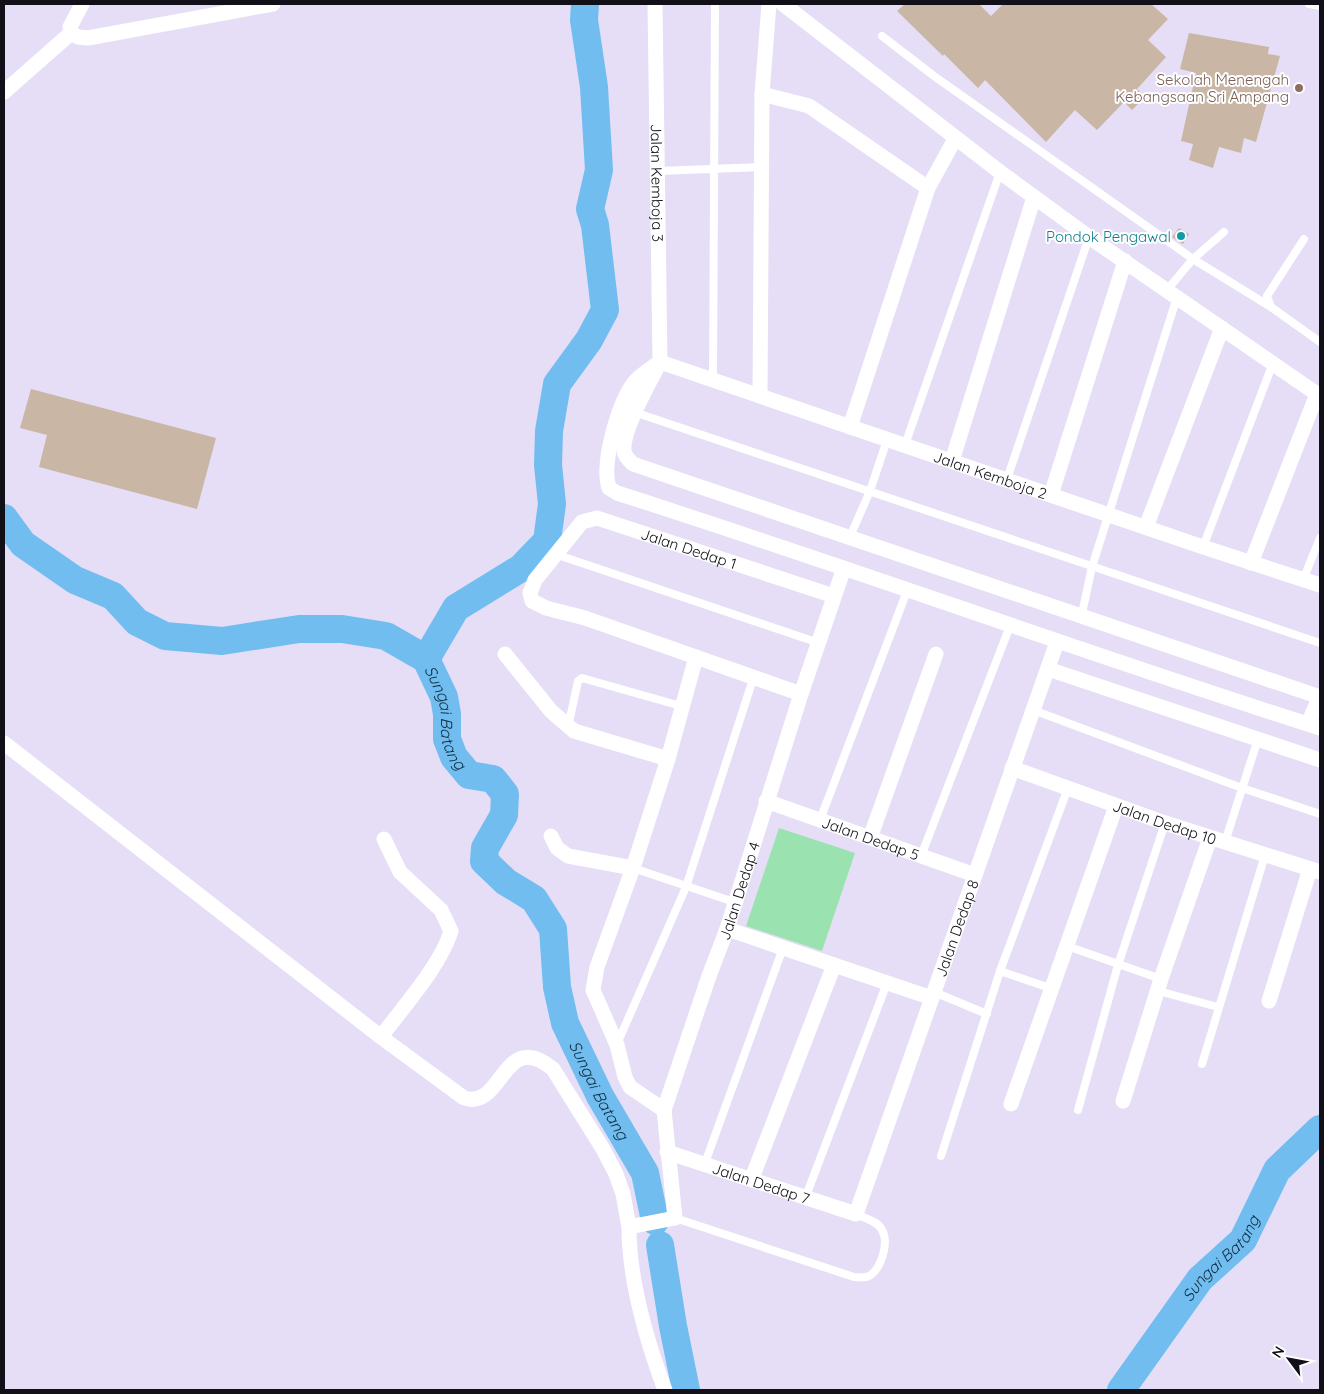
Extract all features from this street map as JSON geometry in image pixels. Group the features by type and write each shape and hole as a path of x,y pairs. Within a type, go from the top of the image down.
{"street":[{"path":"71,33 70,27 73,19 82,4"},
{"path":"71,33 78,37 88,38 273,4"},
{"name":"Jalan Kemboja 3","path":"655,4 660,362"},
{"path":"760,396 762,94 769,4"},
{"path":"783,4 955,139 1034,197 1319,395 1251,563"},
{"path":"4,92 71,33"},
{"path":"762,94 809,106 928,188"},
{"path":"850,427 928,188 955,139"},
{"path":"952,461 1034,197"},
{"path":"1051,495 1125,261"},
{"path":"1146,527 1222,328"},
{"path":"660,362 634,412 624,450 632,464 1082,618 1320,697 1314,726 1057,642 616,492 609,488 606,478 609,453 621,410 633,383 660,362"},
{"name":"Jalan Kemboja 2","path":"660,362 713,378 887,440 1320,585"},
{"name":"Jalan Dedap 1","path":"696,657 586,618 535,604 529,597 532,587 582,522 597,518 834,596"},
{"name":"Jalan Dedap 4","path":"675,1218 664,1110 709,976 727,929 766,801 844,568"},
{"name":"Jalan Dedap 8","path":"856,1214 1057,642"},
{"path":"505,654 551,710 568,727 580,734 668,759"},
{"path":"870,838 936,654"},
{"path":"664,1110 630,1087 625,1077 617,1045 593,990 597,967 633,868 668,759 696,657 801,694"},
{"path":"1048,669 1320,760"},
{"path":"4,744 453,1091 472,1101 481,1099 513,1061 531,1057 553,1069 603,1149 623,1194 629,1227 629,1252 644,1324 665,1390"},
{"name":"Jalan Dedap 10","path":"1012,768 1165,823 1315,870"},
{"name":"Jalan Dedap 5","path":"766,801 975,875"},
{"path":"1011,1104 1050,988 1067,946 1116,806"},
{"path":"552,836 557,848 568,856 633,868"},
{"path":"1123,1101 1210,838"},
{"path":"381,1037 434,964 448,942 451,930 441,910 400,872 384,840"},
{"path":"1269,1000 1315,870"},
{"path":"727,929 887,983 933,995"},
{"path":"752,1178 834,965"},
{"name":"Jalan Dedap 7","path":"667,1152 752,1178 856,1214"},
{"path":"629,1227 675,1218"}],"lane":[{"path":"713,378 715,4"},
{"path":"1308,4 1320,6"},
{"path":"882,36 934,76 1193,259 1271,307 1320,342"},
{"path":"658,171 762,167"},
{"path":"905,446 1000,172"},
{"path":"1082,618 1092,567 1172,293 1193,259 1224,232"},
{"path":"1007,479 1089,237"},
{"path":"1271,307 1267,296 1304,239"},
{"path":"1203,547 1273,363"},
{"path":"634,412 1320,643"},
{"path":"849,539 870,491 887,440"},
{"path":"1303,580 1320,538"},
{"path":"558,555 819,643"},
{"path":"820,820 907,591"},
{"path":"921,856 1010,626"},
{"path":"617,1045 686,887 754,676"},
{"path":"568,727 578,681 582,678 681,706"},
{"path":"1033,710 1242,788 1320,814"},
{"path":"1225,842 1258,738"},
{"path":"941,1156 1000,971 1068,788"},
{"path":"1078,1110 1118,965 1165,823"},
{"path":"1202,1064 1265,855"},
{"path":"633,868 734,902"},
{"path":"1067,946 1218,1007"},
{"path":"705,1163 783,948"},
{"path":"1000,971 1050,988"},
{"path":"806,1196 887,983"},
{"path":"933,995 987,1014"},
{"path":"675,1218 854,1277 864,1278 872,1274 877,1266 885,1240 882,1229 877,1224 856,1214"}],"green space":[{"path":"779,828 855,853 822,951 746,926"}],"building":[{"path":"905,4 979,4 991,16 1003,4 1151,4 1168,19 1148,40 1166,57 1137,89 1145,97 1132,110 1124,102 1097,130 1075,110 1046,142 985,80 978,88 897,11"},
{"path":"1189,33 1269,47 1268,54 1280,56 1256,142 1244,138 1241,153 1219,147 1213,168 1189,160 1193,144 1181,141 1196,73 1180,69"},
{"name":"Pondok Pengawal","path":"1179,228 1189,234 1183,244 1172,237"},
{"path":"31,389 216,438 197,509 39,467 47,435 20,428"}],"waterway":[{"path":"426,659 456,608 521,568 547,541 552,504 548,465 549,431 557,384 589,340 605,310 595,225 590,209 599,170 594,87 584,20 585,4"},
{"name":"Sungai Batang","path":"4,518 23,544 75,580 113,596 137,622 165,636 222,641 299,629 342,629 386,636 426,659 444,697 447,714 447,739 454,757 469,775 493,779 505,794 504,815 485,848 484,861 506,882 534,899 553,929 557,987 565,1023 600,1096 645,1173 655,1221"},
{"name":"Sungai Batang","path":"1121,1390 1200,1279 1243,1240 1277,1170 1320,1129"},
{"name":"Sungai Batang","path":"660,1245 673,1326 686,1390"}],"place":[{"name":"Sekolah Menengah Kebangsaan Sri Ampang","path":"1299,88"},
{"name":"Pondok Pengawal","path":"1181,236"}]}
